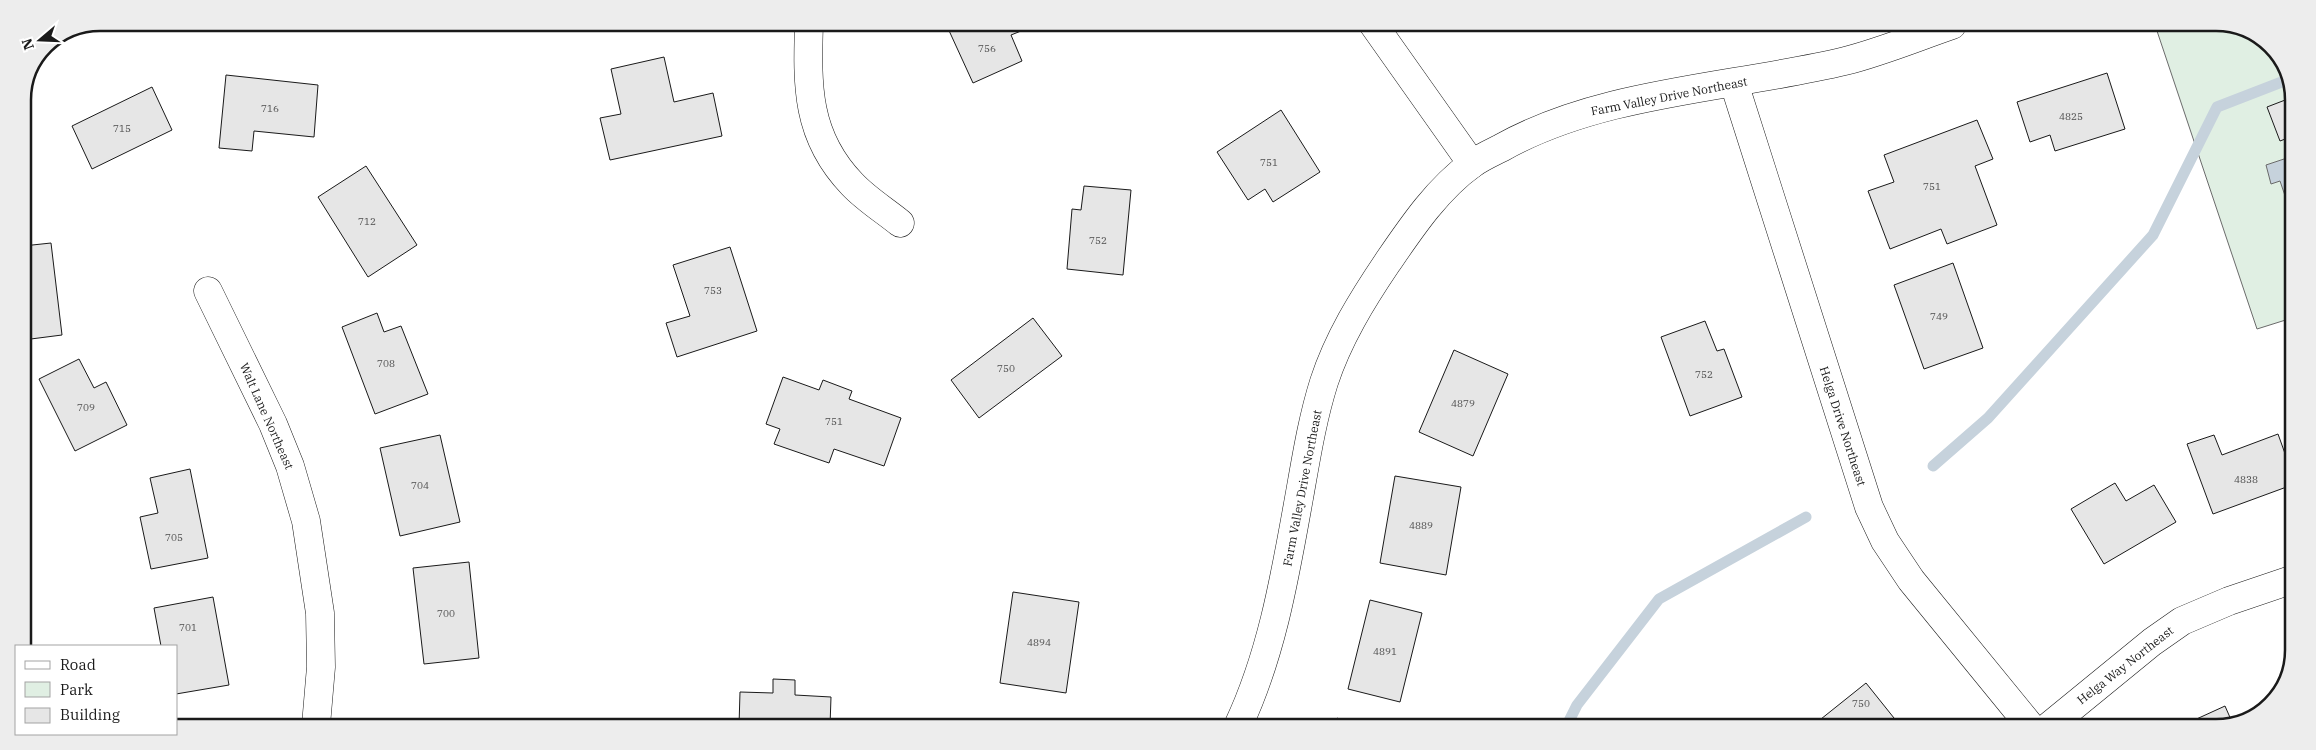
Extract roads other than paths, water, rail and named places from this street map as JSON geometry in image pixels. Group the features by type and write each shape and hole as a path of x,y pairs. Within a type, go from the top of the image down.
{"street":[{"path":"809,31 808,64 812,110 823,145 852,184 900,223"},
{"path":"1378,31 1472,164"},
{"name":"Farm Valley Drive Northeast","path":"1241,719 1268,652 1286,570 1312,424 1325,380 1343,335 1368,291 1402,240 1436,197 1472,164 1526,134 1585,113 1629,102 1847,60 1934,31"},
{"name":"Helga Drive Northeast","path":"1734,83 1869,506 1885,541 1912,580 2025,719"},
{"name":"Walt Lane Northeast","path":"208,292 276,433 290,466 306,521 320,613 321,667 317,719"},
{"name":"Helga Way Northeast","path":"2058,719 2152,642 2182,621 2229,601 2285,582"}],"waterway":[{"path":"1933,466 1988,418 2153,235 2217,107 2282,82"},
{"path":"1570,719 1577,705 1659,599 1806,517"}]}
